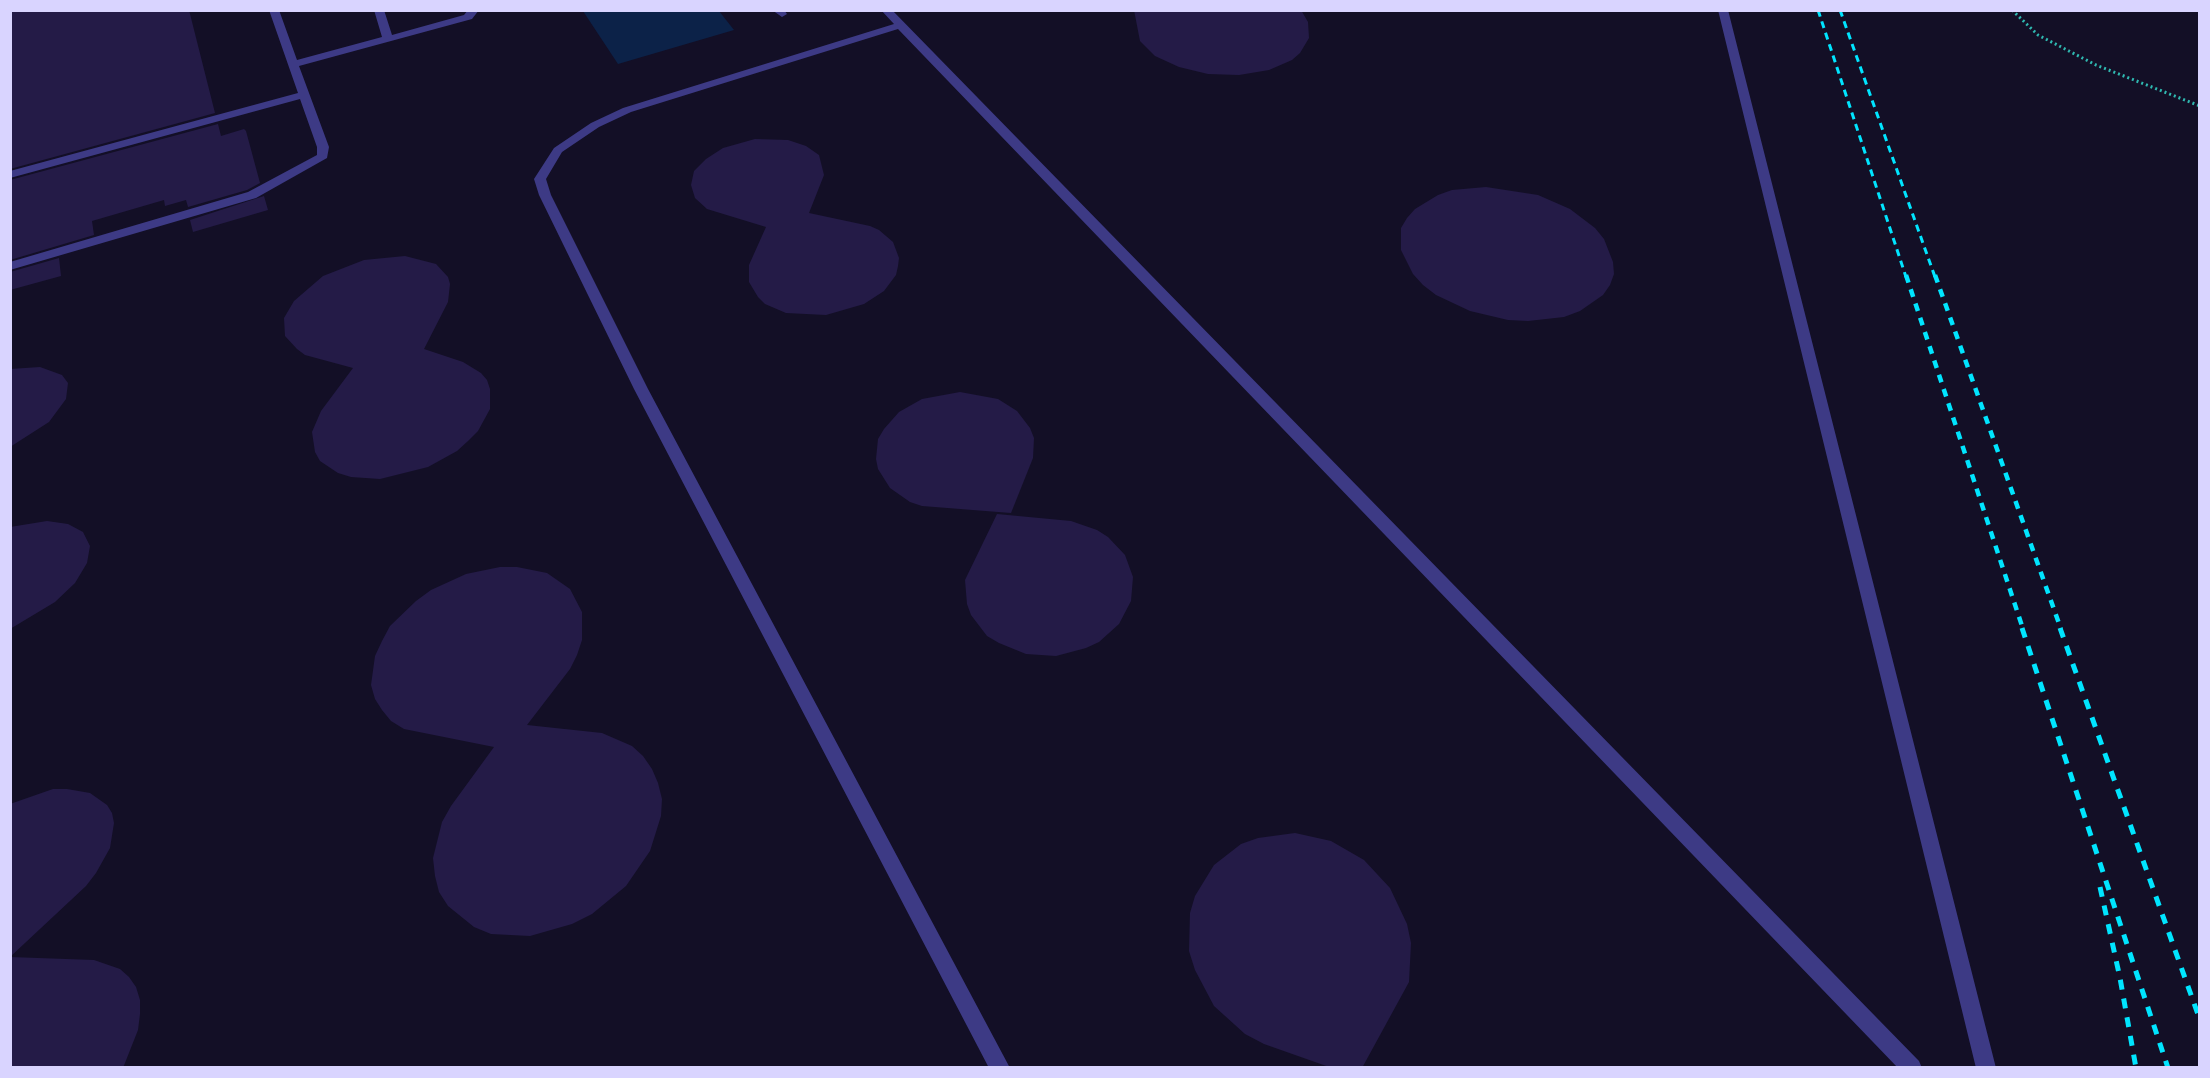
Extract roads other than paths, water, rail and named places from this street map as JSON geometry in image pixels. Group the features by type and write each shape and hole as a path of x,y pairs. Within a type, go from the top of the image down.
{"lane":[{"path":"10,266 252,195 323,156 324,147 274,10"},
{"path":"379,10 388,39"},
{"path":"294,64 468,17 474,10"},
{"path":"886,10 1912,1068"},
{"path":"1723,10 1986,1068"},
{"path":"900,25 627,110 595,125 558,150 540,179 545,195 641,389 1000,1068"},
{"path":"10,175 305,94"}],"water":[{"path":"583,11 719,11 734,30 618,64"}],"railway":[{"path":"1818,10 1906,277"},
{"path":"1840,10 1935,277"},
{"path":"1906,275 2023,629"},
{"path":"1935,275 2061,629"},
{"path":"2022,628 2168,1068"},
{"path":"2060,628 2200,1020"},
{"path":"2100,887 2120,978 2136,1068"}]}
